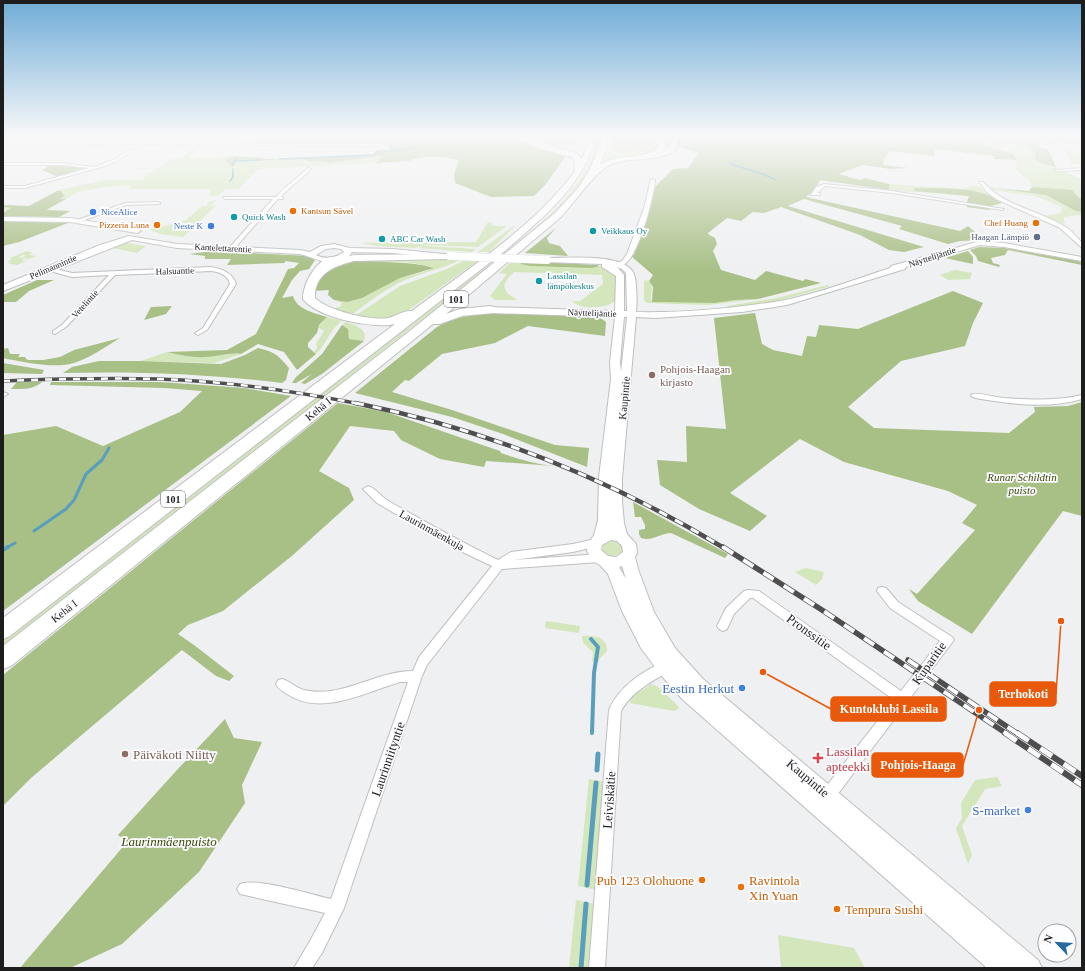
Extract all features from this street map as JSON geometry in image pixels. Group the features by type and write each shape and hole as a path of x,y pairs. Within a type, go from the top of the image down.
{"highway":[{"name":"Kehä I","path":"3,630 502,248 542,212 570,181"},
{"name":"Kehä I","path":"3,659 498,266 558,215 575,197 587,181"},
{"path":"314,282 331,266 347,259 364,257 448,256"},
{"path":"315,257 320,261 300,290 300,300 310,309 362,324 373,332 373,337 369,343 344,369"},
{"path":"331,260 318,273 308,295 312,303 316,306 370,321 385,322 399,319 443,293"},
{"path":"492,308 478,297 480,289 498,266"},
{"path":"415,333 448,316 492,308"}],"main road":[{"name":"Kantelettarentie","path":"3,219 77,221 113,228 132,235 177,246 321,248 335,246 342,247 346,253 331,260 300,252 237,247"},
{"name":"Kantelettarentie","path":"113,228 132,235"},
{"name":"Pelimannintie","path":"3,288 132,235"},
{"name":"Näyttelijäntie","path":"492,308 631,312 655,315 742,309 772,305 843,286 980,244 1009,246 1082,258"},
{"path":"315,257 315,251 321,248"},
{"path":"346,253 407,253 581,261 614,265"},
{"name":"Kaupintie","path":"598,540 605,520 605,477 616,379 615,362 620,312 620,275 614,265"},
{"name":"Kaupintie","path":"614,265 627,268 630,273 631,312 615,504 618,527 622,537"},
{"path":"611,535 622,537 629,544 631,549 628,557 618,562 603,560 594,551 598,540 611,535"},
{"name":"Kaupintie","path":"628,557 631,577 660,638 670,665"},
{"name":"Kaupintie","path":"603,560 613,568 619,579 626,602 650,649 697,685 1005,968"},
{"name":"Kaupintie","path":"823,801 1030,968"}],"street":[{"path":"3,187 18,188 44,181"},
{"path":"237,247 277,198 288,187 297,181"},
{"path":"614,265 628,258 650,195 653,181"},
{"path":"981,183 989,192 998,198 1062,227 1082,246"},
{"path":"818,194 813,194 818,188 824,185 892,192 1002,209"},
{"path":"237,247 284,198 291,189 288,187"},
{"path":"225,198 284,198"},
{"path":"77,221 127,204 158,204"},
{"name":"Halsuantie","path":"48,269 72,275 211,269 227,273 233,284 205,329 198,333"},
{"name":"Vetelintie","path":"55,332 64,326 114,273"},
{"path":"975,396 994,400 1059,402 1082,397"},
{"name":"Laurinmäenkuja","path":"368,489 380,500 462,547 499,565"},
{"name":"Laurinniityntie","path":"302,968 316,947 336,908 416,676 423,661 499,565 511,556 573,548 598,540"},
{"path":"499,565 603,560"},
{"name":"Kuparitie","path":"823,801 948,640 894,605 882,591"},
{"name":"Pronssitie","path":"723,626 730,611 748,594 758,596 903,699"},
{"name":"Leiviskätie","path":"597,968 615,710 620,700 629,691 670,665"},
{"path":"282,684 299,695 308,697 325,697 383,683 401,676 416,676"},
{"path":"244,889 268,892 336,908"}],"green space":[{"path":"100,181 246,181 238,189 226,189 218,196 209,196 211,189 128,189 132,185 104,187 78,192 46,210 70,211 59,217 3,216 3,205 29,206 59,190"},
{"path":"455,181 548,181 534,196 491,197 455,183"},
{"path":"579,181 582,181 546,220 443,303 3,648 3,641 493,262 541,222 572,191"},
{"path":"661,181 819,181 815,190 806,197 960,231 968,226 984,240 960,241 948,244 899,229 902,226 804,199 788,206 924,247 904,252 889,250 860,235 781,207 764,213 753,212 741,221 727,218 708,233 715,238 717,244 713,251 721,270 755,280 766,271 803,281 805,279 821,283 758,299 715,303 652,302 653,287 649,281 653,275 631,256 634,255 656,186"},
{"path":"829,181 878,181 889,184 889,190"},
{"path":"1030,181 1082,181 1082,216 1064,217 1064,221 1066,222 1063,223 1071,227 1045,216 1061,213 1062,207 1035,196 991,190 988,187 1029,191 1032,187"},
{"path":"889,184 965,189 973,185 979,187 1002,203 990,206 989,210 967,207 969,196 889,190"},
{"path":"1032,187 1072,190 1079,198 1082,198 1082,212 1076,211 1046,195 1001,189 1029,191"},
{"path":"915,188 949,188 972,191 993,197 1002,203 990,206 989,210 967,207 969,196 914,191"},
{"path":"57,191 61,191 64,196 60,199 66,199 46,210 70,211 59,217 3,216 3,213 11,208 3,207 3,205 29,206"},
{"path":"218,199 211,205 216,206 183,237 160,234 148,229 161,228 186,220 202,206 206,206 209,202"},
{"path":"3,221 68,223 19,242 3,246"},
{"path":"488,222 491,222 493,226 507,226 478,247 428,245 414,248 378,246 361,243 476,242"},
{"path":"515,226 489,252 478,252"},
{"path":"556,228 547,238 549,243 560,246 568,256 525,253"},
{"path":"126,243 146,246 137,253 112,248"},
{"path":"425,246 476,249 472,252 418,248"},
{"path":"979,247 1005,248 1078,261 1082,263 1082,265 1008,250 1005,255 991,258 993,263 1000,265 999,267 978,261 976,256 970,250"},
{"path":"27,251 33,253 29,255 37,256 26,260 26,258 23,257 26,255 18,257 25,258 22,260 26,261 17,265 7,263 11,262 8,261 12,259 10,258"},
{"path":"212,251 309,256 315,260 309,269 300,271 292,280 282,298 293,296 298,305 302,308 327,317 319,325 317,333 308,343 308,347 316,354 297,370 284,352 258,344 241,354 210,357 191,357 167,352 227,350 256,334 288,269 294,268 299,263 286,261 284,263 227,265 231,259 205,259 205,256 189,254"},
{"path":"968,251 973,257 973,264 945,258"},
{"path":"356,259 462,259 396,284 351,315 329,309 340,307 342,303 334,300 347,302 362,298 400,278 427,271 433,267 406,262 368,262"},
{"path":"356,259 415,264 434,268 400,278 362,298 347,302 334,300 328,295 329,290 313,291 320,278 325,273"},
{"path":"467,259 479,260 403,314 384,319 371,319 355,316 400,286 447,269"},
{"path":"512,261 521,261 530,266 590,268 598,265 614,273 616,276 616,300 600,307 581,306 572,301 580,301 603,284 602,275 514,272 507,279 504,286 507,293 517,300 495,300 490,296 507,274 499,273"},
{"path":"521,261 598,265 597,267 590,268 530,266 521,264"},
{"path":"955,270 972,273 970,279 948,280 940,275"},
{"path":"37,280 54,280 29,291 16,302 3,302 3,295"},
{"path":"645,280 649,281 651,284 652,302 715,303 758,299 708,305 647,303 644,300"},
{"path":"827,285 830,286 779,300 727,308 727,306 777,298"},
{"name":"Runar Schildtin puisto","path":"953,291 983,303 973,323 965,346 901,361 848,407 874,428 1009,433 1035,412 1034,407 1068,406 1082,402 1082,516 1063,511 972,634 918,601 909,589 917,594 975,530 962,523 977,505 948,491 844,462 800,439 730,493 767,516 750,531 699,509 660,485 657,460 687,462 686,426 726,429 714,318 755,313 762,344 773,350 802,356 807,336 816,337 819,325 858,329"},
{"path":"172,306 166,314 144,320 151,307"},
{"path":"498,313 599,317 606,322 605,336 528,326 495,343 442,354 409,381 405,380 392,392 452,410 555,445 589,448 587,467 503,434 452,417 355,393 444,323 466,316"},
{"path":"327,317 342,321 334,329 316,354 314,352 317,348 316,344 324,331 318,327"},
{"path":"346,322 361,328 365,334 364,341 349,339 348,329 342,325"},
{"path":"342,325 348,329 349,339 364,341 322,374 305,384 301,383 312,374 296,383 292,383 296,377 322,354"},
{"path":"120,338 86,358 66,365 38,364 3,358 3,349 8,348 10,354 20,354 18,357 26,357 25,358 28,360 43,360 60,357 74,350"},
{"path":"258,348 279,357 289,368 286,380 282,383 227,377 173,374 118,372 63,373 72,367 99,361 221,364 245,355"},
{"path":"167,352 196,357 241,354 214,363 141,361"},
{"path":"3,363 44,370 42,374 3,373"},
{"path":"17,382 42,382 31,388 11,389"},
{"path":"51,382 160,382 244,388 291,396 3,611 3,435 56,426 103,446 180,412 202,391 164,388 50,385"},
{"path":"338,403 386,412 500,451 501,453 507,455 534,463 554,466 486,461 484,467 440,459 401,440 394,431 350,426 319,471 349,488 354,500 293,555 223,611 188,625 178,634 234,676 229,681 216,676 182,650 31,778 3,806 3,675"},
{"path":"633,502 728,554 725,558 671,533 649,539 641,538 639,530 645,529 645,525 641,517 635,517"},
{"path":"615,541 622,546 622,552 613,556 608,555 603,551 603,545 608,542"},
{"path":"806,568 824,572 822,579 816,585 795,572"},
{"path":"546,621 580,626 579,633 545,628"},
{"path":"582,636 599,638 607,646 607,651 596,663 592,661 593,652 583,643"},
{"path":"651,684 658,687 679,707 678,709 674,711 630,703 631,698"},
{"name":"Laurinmäenpuisto","path":"225,719 234,738 262,742 242,785 245,803 199,872 122,944 70,968 20,968 127,842 118,835"},
{"path":"997,777 1002,786 985,789 962,826 972,855 968,864 956,828 962,818 961,803 975,780"},
{"path":"589,779 606,782 597,890 578,886"},
{"path":"576,900 596,904 591,968 569,968"},
{"path":"778,935 854,948 865,968 781,968"}],"waterway":[{"path":"34,531 66,509 74,500 86,474 102,460 109,448"},
{"path":"6,548 15,543"},
{"path":"3,550 8,547"},
{"path":"591,639 598,647 594,673 592,733"},
{"path":"597,770 598,754"},
{"path":"587,885 596,783"},
{"path":"581,968 586,904"}],"railway":[{"path":"3,381 61,379 183,380 260,387 357,404"},
{"path":"357,404 452,427 546,459 637,500 724,548"},
{"path":"723,547 822,610 1007,734"},
{"path":"908,660 1018,734"},
{"path":"1005,733 1082,785"},
{"path":"1017,733 1082,776"}],"place":[{"name":"Kantsun Sävel","path":"293,211"},
{"name":"NiceAlice","path":"93,212"},
{"name":"Quick Wash","path":"234,217"},
{"name":"Chef Huang","path":"1036,223"},
{"name":"Pizzeria Luna","path":"157,225"},
{"name":"Neste K","path":"211,226"},
{"name":"Veikkaus Oy","path":"593,231"},
{"name":"Haagan Lämpiö","path":"1037,237"},
{"name":"ABC Car Wash","path":"382,239"},
{"name":"Lassilan lämpökeskus","path":"539,281"},
{"name":"Pohjois-Haagan kirjasto","path":"652,375"},
{"name":"Terhokoti","path":"1061,621"},
{"name":"Kuntoklubi Lassila","path":"763,672"},
{"name":"Eestin Herkut","path":"742,688"},
{"name":"Pohjois-Haaga","path":"979,710"},
{"name":"Päiväkoti Niitty","path":"125,754"},
{"name":"Lassilan apteekki","path":"818,758"},
{"name":"S-market","path":"1028,810"},
{"name":"Pub 123 Olohuone","path":"702,880"},
{"name":"Ravintola Xin Yuan","path":"741,887"},
{"name":"Tempura Sushi","path":"837,909"}]}
